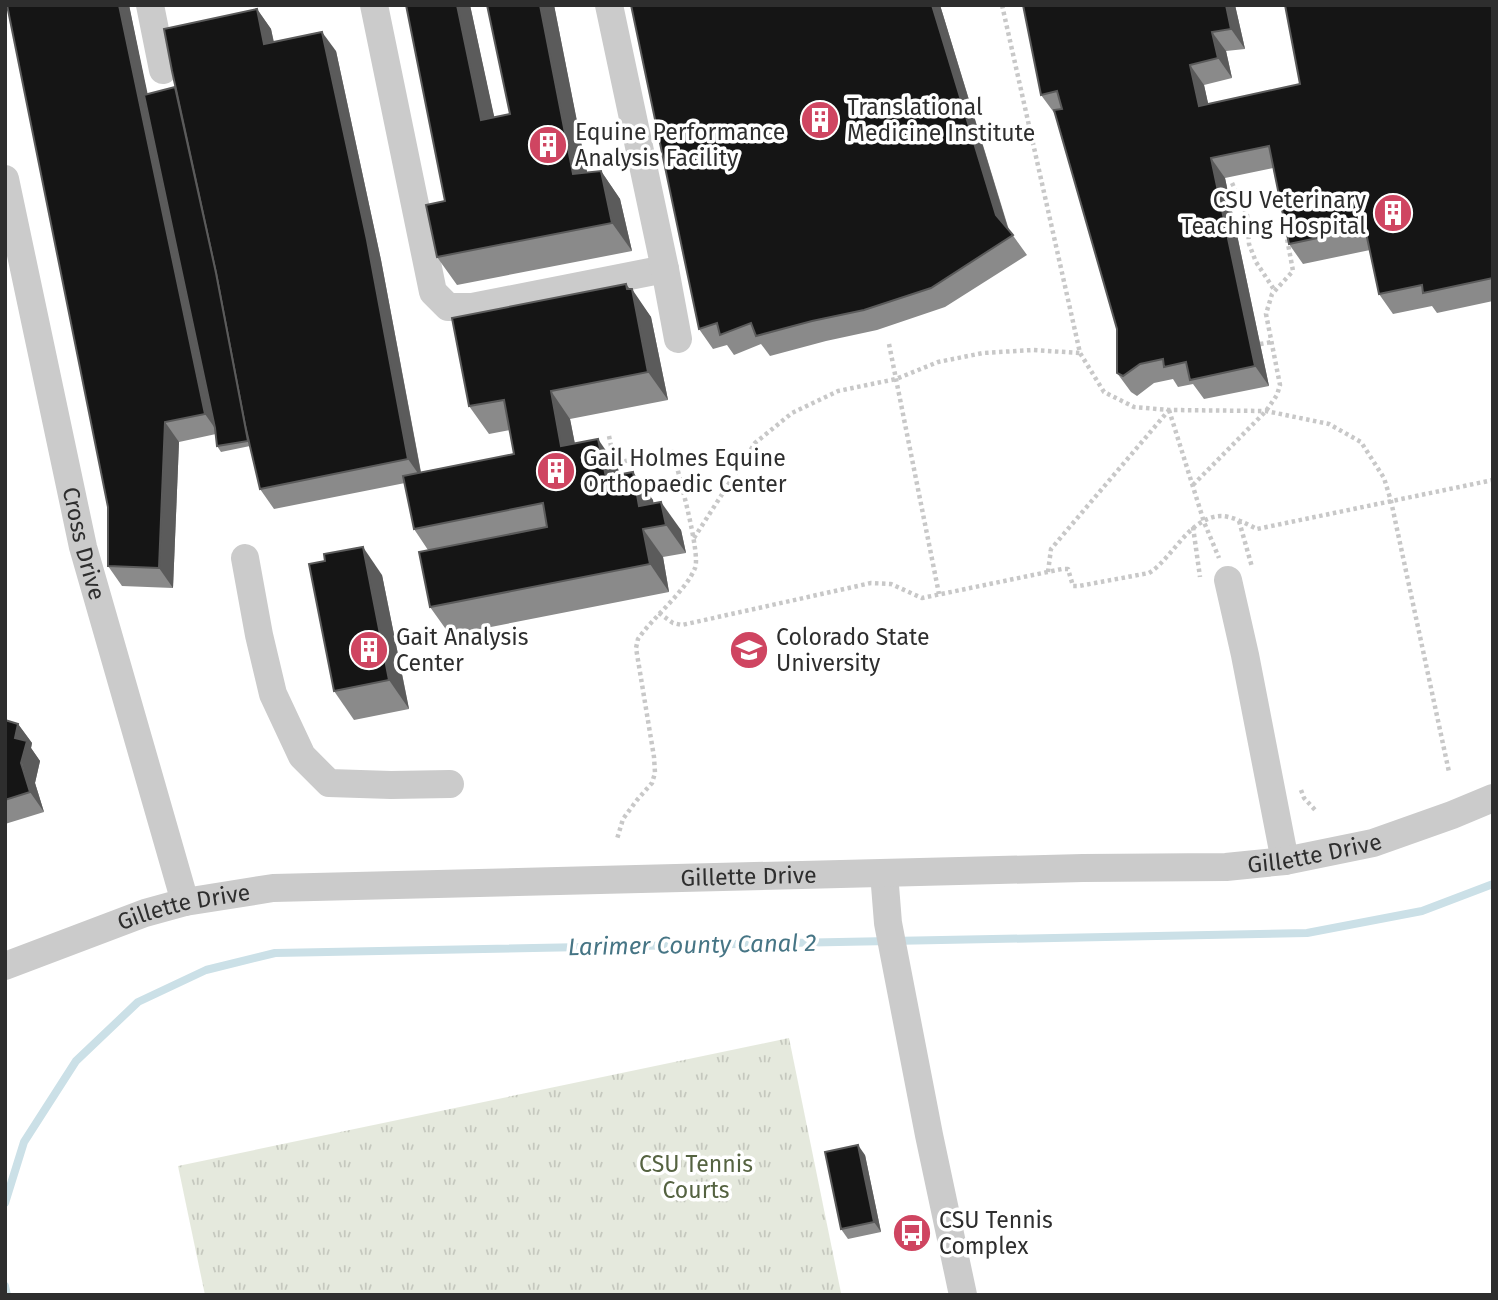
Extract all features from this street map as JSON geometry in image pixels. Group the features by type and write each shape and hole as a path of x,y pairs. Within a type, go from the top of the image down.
{"street":[{"path":"150,5 163,70"},
{"path":"374,5 433,292 448,307 472,307 665,269"},
{"path":"610,5 678,339"},
{"name":"Cross Drive","path":"5,179 17,291 83,547 185,902"},
{"path":"245,558 258,635 273,694 302,756 329,783 450,784"},
{"path":"1228,580 1285,861"},
{"name":"Gillette Drive","path":"5,966 145,913 185,902 273,888 1226,867 1285,861 1373,843 1493,798"},
{"path":"884,873 888,923 963,1295"}],"path":[{"path":"1002,5 1080,353 1104,392 1134,407 1266,411 1329,424 1362,442 1384,478 1391,501 1449,772"},
{"path":"1232,183 1247,215 1249,244 1256,262 1275,290"},
{"path":"1193,485 1266,411 1277,395 1280,384 1266,314 1272,294 1293,271 1286,233"},
{"path":"1260,344 1272,342"},
{"path":"889,344 939,594"},
{"path":"694,538 755,443 792,413 838,391 896,379 938,362 983,353 1032,350 1080,353"},
{"path":"1169,410 1204,522 1228,580"},
{"path":"1048,572 1051,549 1169,410"},
{"path":"609,436 614,461 673,452 694,538 697,565 687,581 638,639 636,648 655,773 652,783 623,819 617,839"},
{"path":"659,613 673,623 682,625 871,583 891,584 922,598 1062,569 1068,569 1073,586 1079,586 1149,573 1157,568 1193,527 1221,516 1257,529 1493,480"}],"green space":[{"name":"CSU Tennis Courts","path":"789,1038 841,1293 205,1295 178,1166"}],"building":[{"path":"7,5 119,5 205,414 165,422 159,568 108,566 108,507"},
{"name":"Equine Performance Analysis Facility","path":"406,5 457,5 481,120 510,114 487,5 540,5 573,174 601,171 612,223 437,257 426,205 445,201"},
{"name":"Translational Medicine Institute","path":"631,5 932,5 996,215 1013,235 931,288 864,310 756,336 751,323 720,335 717,323 699,329"},
{"name":"CSU Veterinary Teaching Hospital","path":"1023,5 1226,5 1231,29 1212,32 1218,58 1190,65 1199,106 1300,84 1285,5 1493,5 1493,278 1423,293 1422,285 1379,294 1365,228 1289,244 1269,146 1211,158 1255,366 1190,380 1186,362 1164,367 1163,359 1140,364 1123,376 1117,373 1117,329 1054,110 1062,109 1057,91 1041,95"},
{"path":"257,9 264,44 322,32 367,240 408,459 260,489 164,29"},
{"path":"175,87 216,273 248,441 217,446 144,95"},
{"name":"Gail Holmes Equine Orthopaedic Center","path":"626,284 627,289 632,289 648,372 551,391 561,446 598,439 606,477 633,472 639,506 661,502 666,525 643,529 650,564 430,607 419,552 547,527 543,503 414,529 403,476 514,454 504,400 469,406 452,318"},
{"path":"363,547 389,680 334,691 309,564 325,561 324,554"},
{"path":"5,720 18,724 15,738 27,741 21,763 30,792 5,800"},
{"path":"858,1145 874,1222 841,1229 825,1152"}],"waterway":[{"name":"Larimer County Canal 2","path":"5,1203 24,1142 76,1061 138,1002 206,970 275,953 1307,933 1422,911 1493,884"},
{"name":"Larimer County Canal 2","path":"5,1286 7,1295"}],"place":[{"name":"Translational Medicine Institute","path":"820,120"},
{"name":"Equine Performance Analysis Facility","path":"548,145"},
{"name":"CSU Veterinary Teaching Hospital","path":"1393,213"},
{"name":"Gail Holmes Equine Orthopaedic Center","path":"556,471"},
{"name":"Gait Analysis Center","path":"369,650"},
{"name":"Colorado State University","path":"749,650"},
{"name":"CSU Tennis Complex","path":"912,1233"}]}
